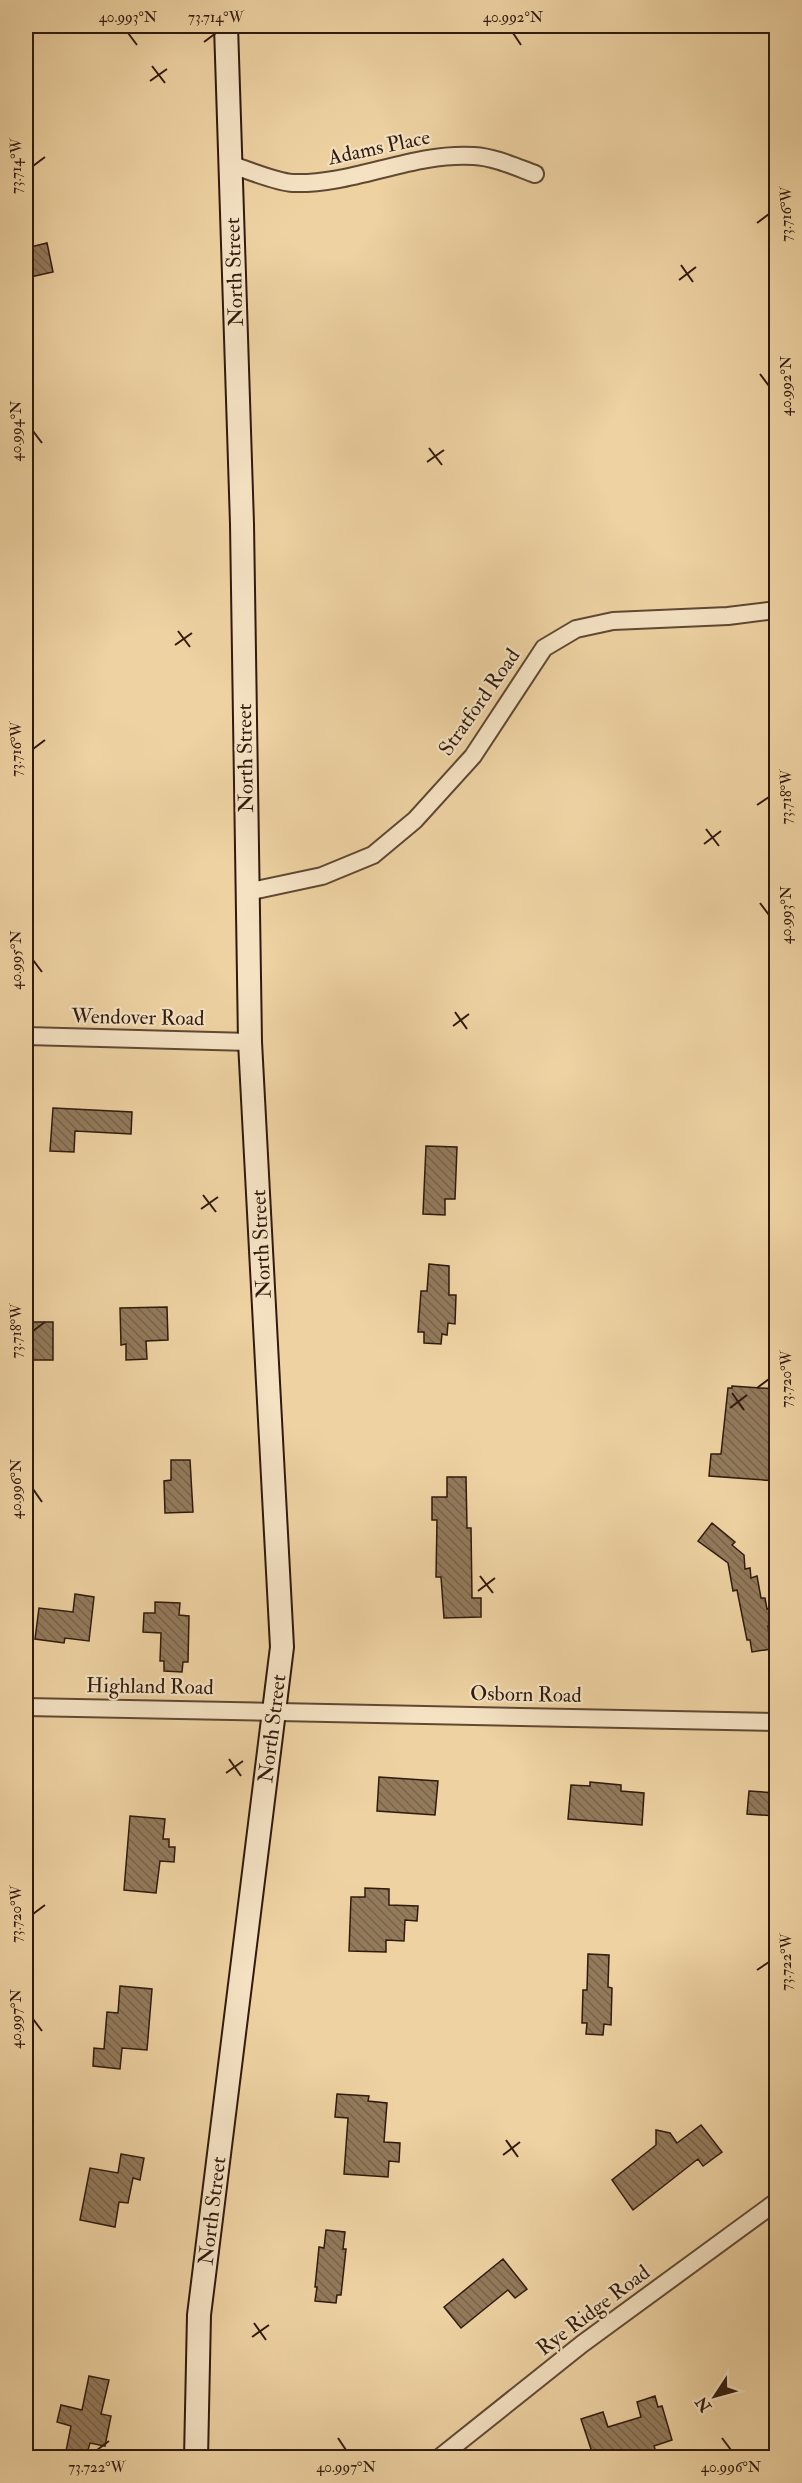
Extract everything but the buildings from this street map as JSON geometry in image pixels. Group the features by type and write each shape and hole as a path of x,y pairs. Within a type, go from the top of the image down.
{"main road":[{"name":"North Street","path":"196,2457 199,2315 282,1647 250,1042 242,524 226,26"}],"street":[{"name":"Adams Place","path":"231,165 290,183 317,182 438,156 476,156 535,174"},
{"name":"Stratford Road","path":"247,892 322,876 373,855 415,820 473,756 544,648 576,629 613,621 728,616 777,610"},
{"name":"Wendover Road","path":"26,1036 250,1042"},
{"name":"Highland Road","path":"26,1707 274,1711"},
{"name":"Osborn Road","path":"274,1711 777,1722"},
{"name":"Rye Ridge Road","path":"439,2457 582,2344 777,2202"}]}
